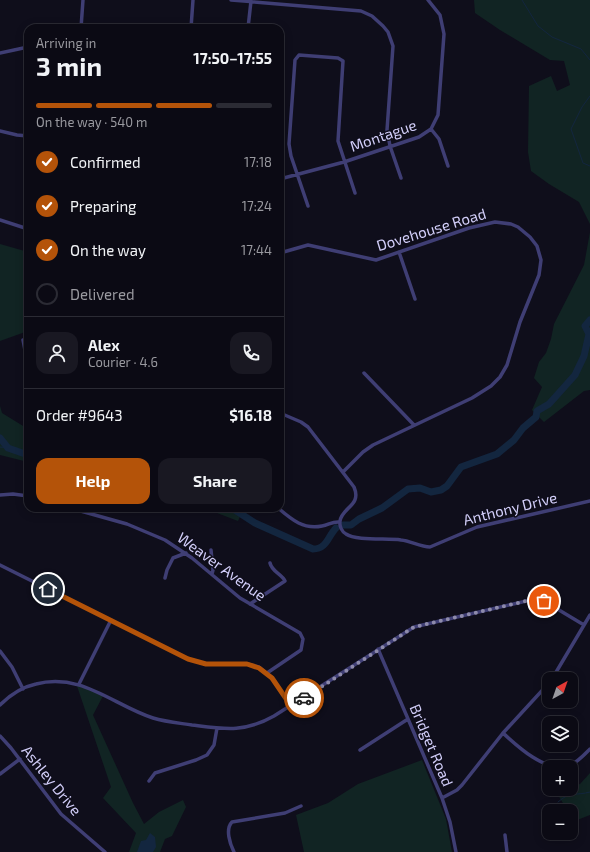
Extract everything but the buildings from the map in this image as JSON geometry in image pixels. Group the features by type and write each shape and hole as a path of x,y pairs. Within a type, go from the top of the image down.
{"street":[{"path":"81,24 83,0"},
{"path":"191,24 193,0"},
{"path":"231,0 364,12 376,19 390,36 394,50 388,124 390,146 401,178"},
{"name":"Montague","path":"284,179 344,162 419,137 431,129 438,115 444,34 440,15 428,0"},
{"path":"248,24 251,1"},
{"path":"0,53 24,48"},
{"path":"308,206 289,144 296,60 299,55 338,58 343,61 338,141 355,193"},
{"path":"431,129 439,139 448,166"},
{"path":"0,131 24,136"},
{"path":"0,220 24,228"},
{"name":"Dovehouse Road","path":"284,252 305,245 374,260 483,224 498,222 511,224 526,233 536,244 540,260 540,271 537,282 520,322 507,365 500,377 491,386 472,398 367,448 343,472"},
{"path":"399,252 415,299"},
{"path":"23,340 24,345"},
{"path":"364,373 414,425"},
{"path":"283,512 300,525 321,526 333,522 340,522 342,516 353,504 356,495 354,487 308,427 301,422 284,415"},
{"path":"0,495 14,494 24,495"},
{"name":"Anthony Drive","path":"340,522 343,532 351,536 402,540 430,547 477,526 590,501"},
{"name":"Weaver Avenue","path":"83,512 140,529 165,540 212,574 231,591 250,604 300,633 303,639 302,647 298,652 267,673"},
{"path":"211,550 212,574"},
{"path":"165,578 173,558 186,554"},
{"path":"250,604 285,581 284,578 273,570 270,563"},
{"path":"0,565 192,660 206,664 247,664 259,668 267,673 291,706"},
{"path":"0,705 13,694 23,689 48,681 63,681 79,684 153,718 230,730 260,724 291,706 378,649 420,625 535,599 544,601 584,625"},
{"path":"556,672 590,615"},
{"path":"79,684 111,620"},
{"name":"Bridget Road","path":"378,649 442,798 450,822 456,852"},
{"path":"0,651 12,667 23,689"},
{"path":"442,798 457,790 462,785 503,733 542,691"},
{"path":"360,750 408,719"},
{"path":"148,781 155,773 196,760 206,755 214,745 217,728"},
{"path":"503,733 522,751 552,766 564,767 570,765 590,749"},
{"name":"Ashley Drive","path":"0,736 20,759 61,814 105,852"},
{"path":"0,774 20,759"},
{"path":"234,852 228,830 232,822 285,813 300,806"},
{"path":"506,835 507,852"}],"green space":[{"path":"474,0 590,0 590,224 579,202 531,171 528,152 529,86 551,76 557,91 570,85 564,61 550,60 500,30 475,13"},
{"path":"590,232 590,390 584,391 544,422 532,410 542,387 534,378 539,362 546,353 554,324 584,265"},
{"path":"0,244 24,251 24,332 0,341"},
{"path":"0,406 2,413 24,427 24,461 0,455"},
{"path":"214,512 242,512 238,521"},
{"path":"76,683 104,694 93,715 144,824 159,812 183,800 186,807 172,836 165,839 160,852 129,852 136,833 103,798 111,787"},
{"path":"422,760 446,819 452,852 304,852 296,815 328,803 358,784"},
{"path":"590,773 590,815 578,820 578,804 564,804 559,796 578,796 578,785"}],"water":[{"path":"150,833 155,837 156,847 153,852 137,852 141,841 146,840"}],"waterway":[{"path":"522,0 538,26 552,37 581,49 590,60"},
{"path":"590,96 582,107 571,129 583,163 590,166"},
{"path":"343,525 351,525 359,519 382,508 408,489 420,488 431,492 441,490 447,486 461,467 497,454 514,440 523,428 536,417 537,411 549,404 575,375 584,356 589,334 585,326 590,320"},
{"path":"0,438 8,448 24,454"},
{"path":"0,447 8,448"},
{"path":"238,512 255,523 313,549 321,547 327,542 336,528"},
{"path":"558,802 566,796 590,792"}],"way so far":[{"path":"304,698 414,627 535,599 544,601"}],"route":[{"path":"48,589 188,659 206,664 240,663 259,668 272,678 291,706 304,698"}]}
